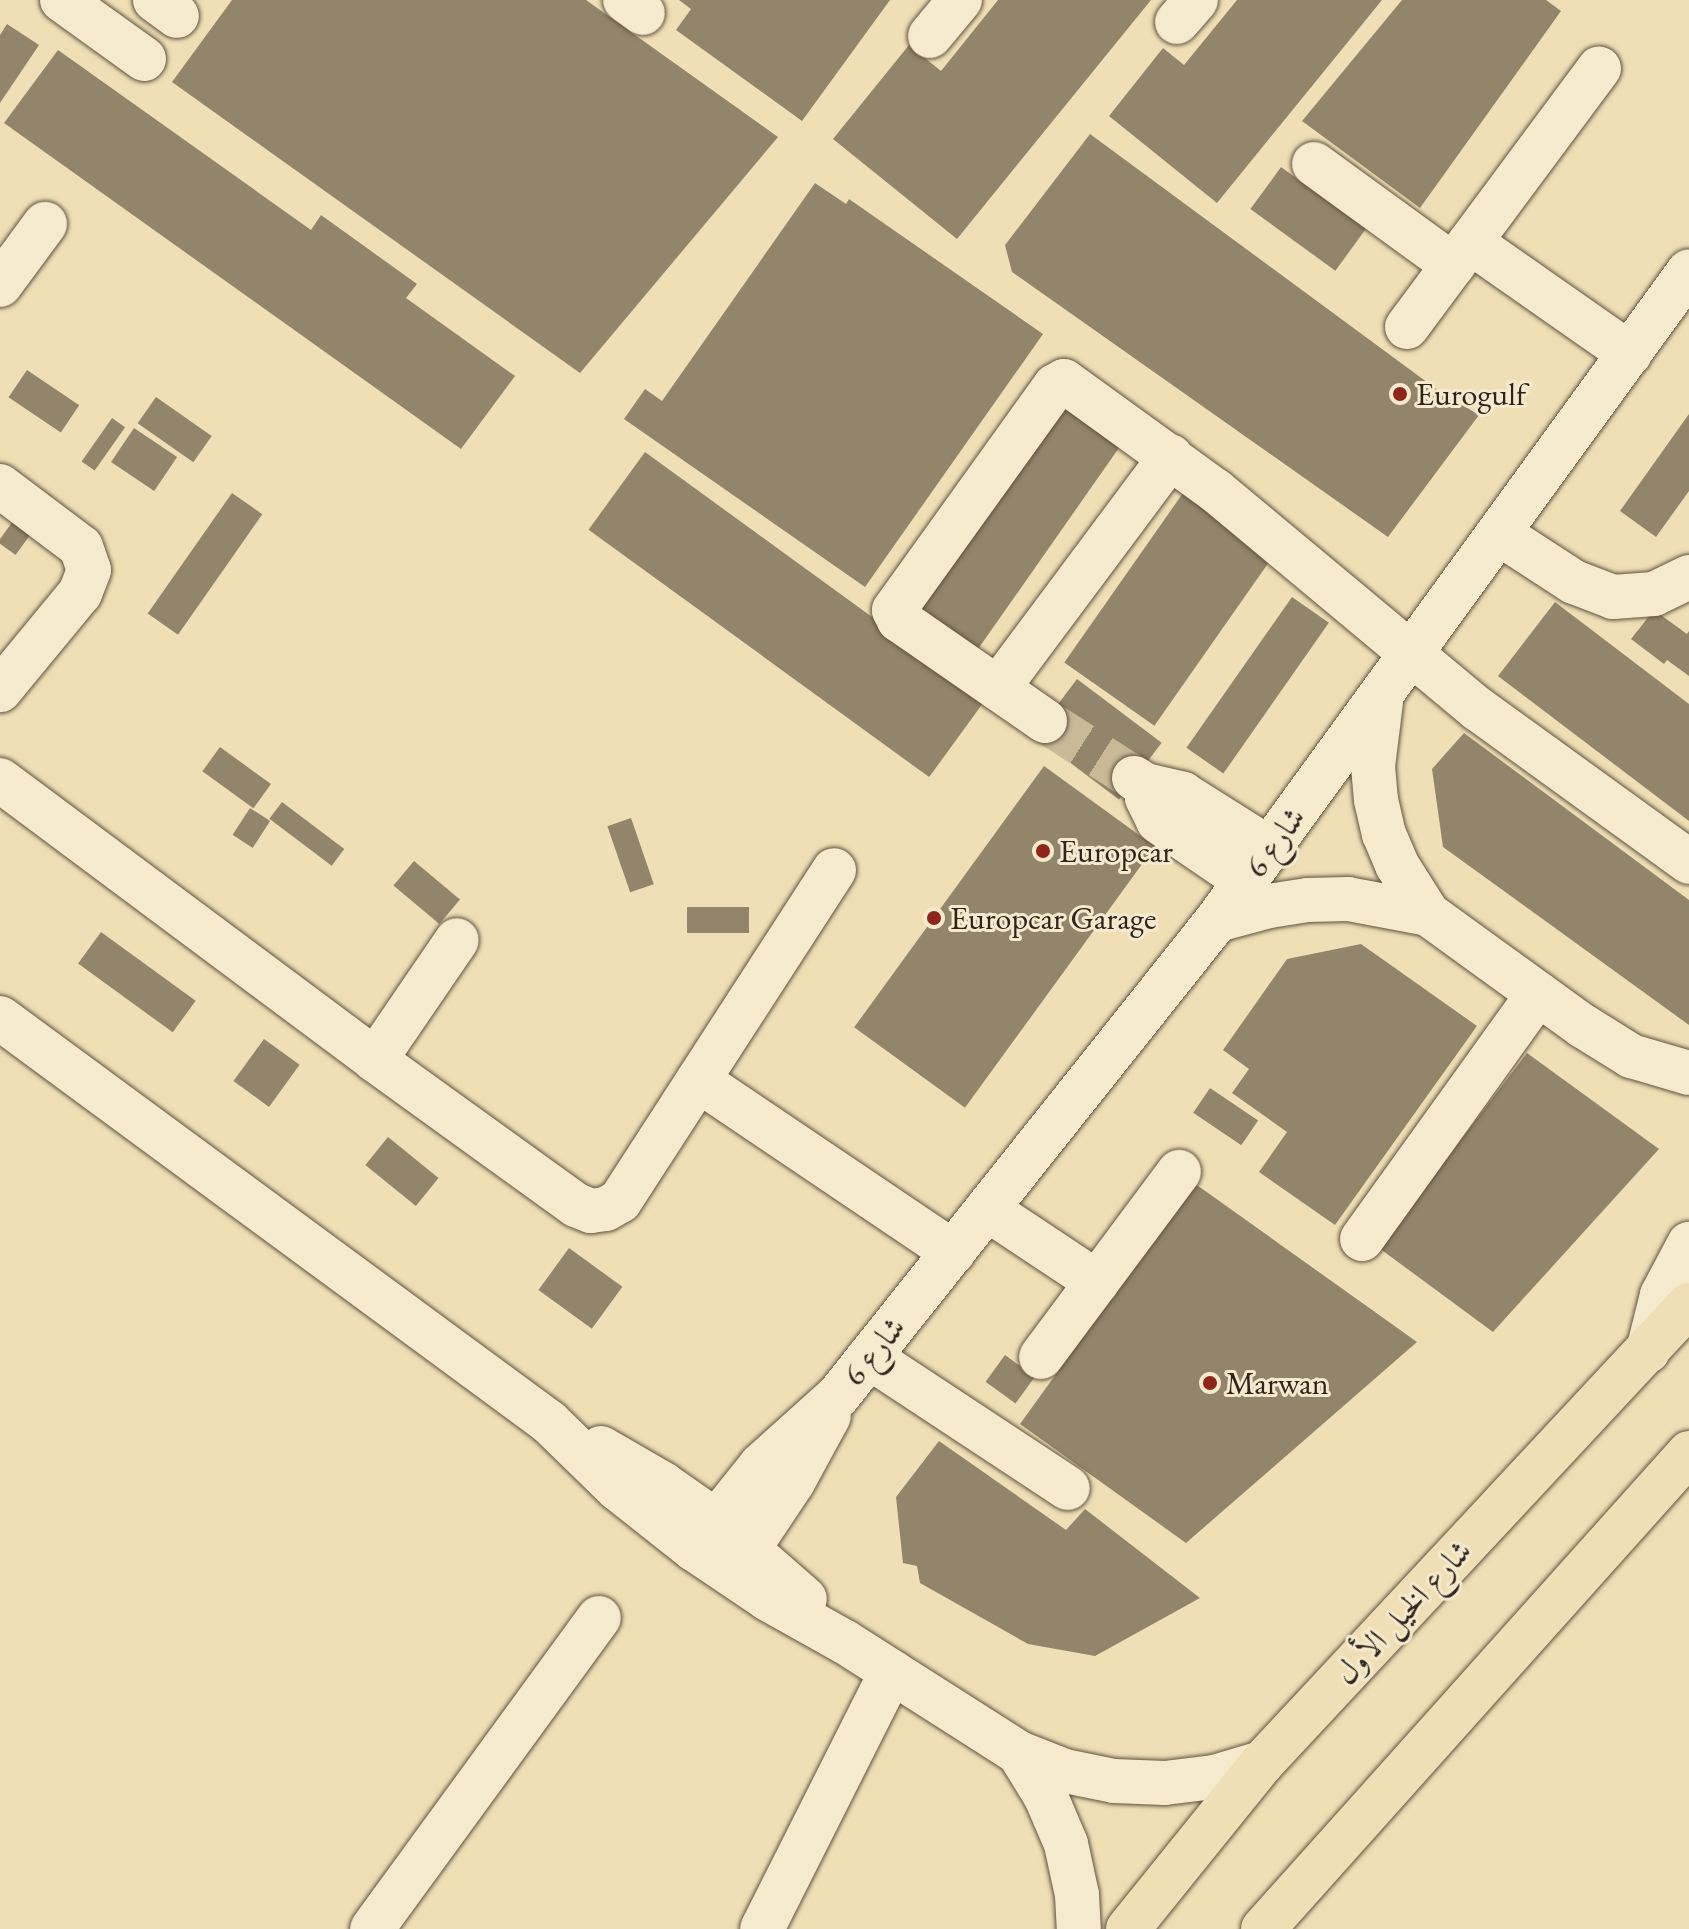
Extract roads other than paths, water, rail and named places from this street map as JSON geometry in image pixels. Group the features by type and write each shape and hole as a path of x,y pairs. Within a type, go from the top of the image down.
{"main road":[{"name":"شارع الخيل الأول","path":"1128,1929 1262,1763 1689,1305"},
{"path":"1263,1929 1689,1453"}],"street":[{"path":"62,0 144,59"},
{"path":"930,36 960,0"},
{"path":"1407,327 1599,68"},
{"path":"1314,164 1630,354"},
{"path":"0,285 45,224"},
{"name":"شارع 6","path":"740,1562 793,1482 838,1396 1217,920 1381,699 1689,271"},
{"path":"1045,721 899,620 895,616 895,604 1055,386 1069,383 1171,456 1411,657 1689,862"},
{"path":"998,688 1171,456"},
{"path":"0,486 81,547 89,570 80,593 0,690"},
{"path":"1500,534 1574,582 1613,597 1654,594 1689,577"},
{"path":"1381,699 1373,766 1376,800 1384,834 1397,865 1428,914 1583,1026 1631,1056 1689,1073"},
{"path":"0,780 375,1060 576,1205 591,1211 606,1209 620,1201 834,870"},
{"path":"1140,781 1158,821 1258,865"},
{"path":"1217,920 1308,900 1348,899 1428,914"},
{"path":"375,1060 457,940"},
{"path":"1362,1239 1538,994"},
{"path":"0,1018 549,1422 618,1489 705,1535 845,1642 1019,1753 1065,1771 1127,1782 1165,1783 1214,1777 1262,1763"},
{"path":"698,1080 953,1252"},
{"path":"1041,1357 1179,1172"},
{"path":"987,1209 1097,1282"},
{"path":"1648,1351 1662,1295 1689,1244"},
{"path":"869,1357 1068,1488"},
{"name":"شارع 6","path":"705,1535 785,1440 838,1396"},
{"path":"372,1929 599,1618"},
{"path":"762,1929 891,1672"},
{"path":"1019,1753 1046,1797 1066,1844 1077,1895 1079,1929"}],"tunnel":[{"path":"1045,721 1134,778"}],"place":[{"name":"Eurogulf","path":"1400,394"},
{"name":"Europcar","path":"1043,851"},
{"name":"Europcar Garage","path":"934,918"},
{"name":"Marwan","path":"1210,1383"}]}
